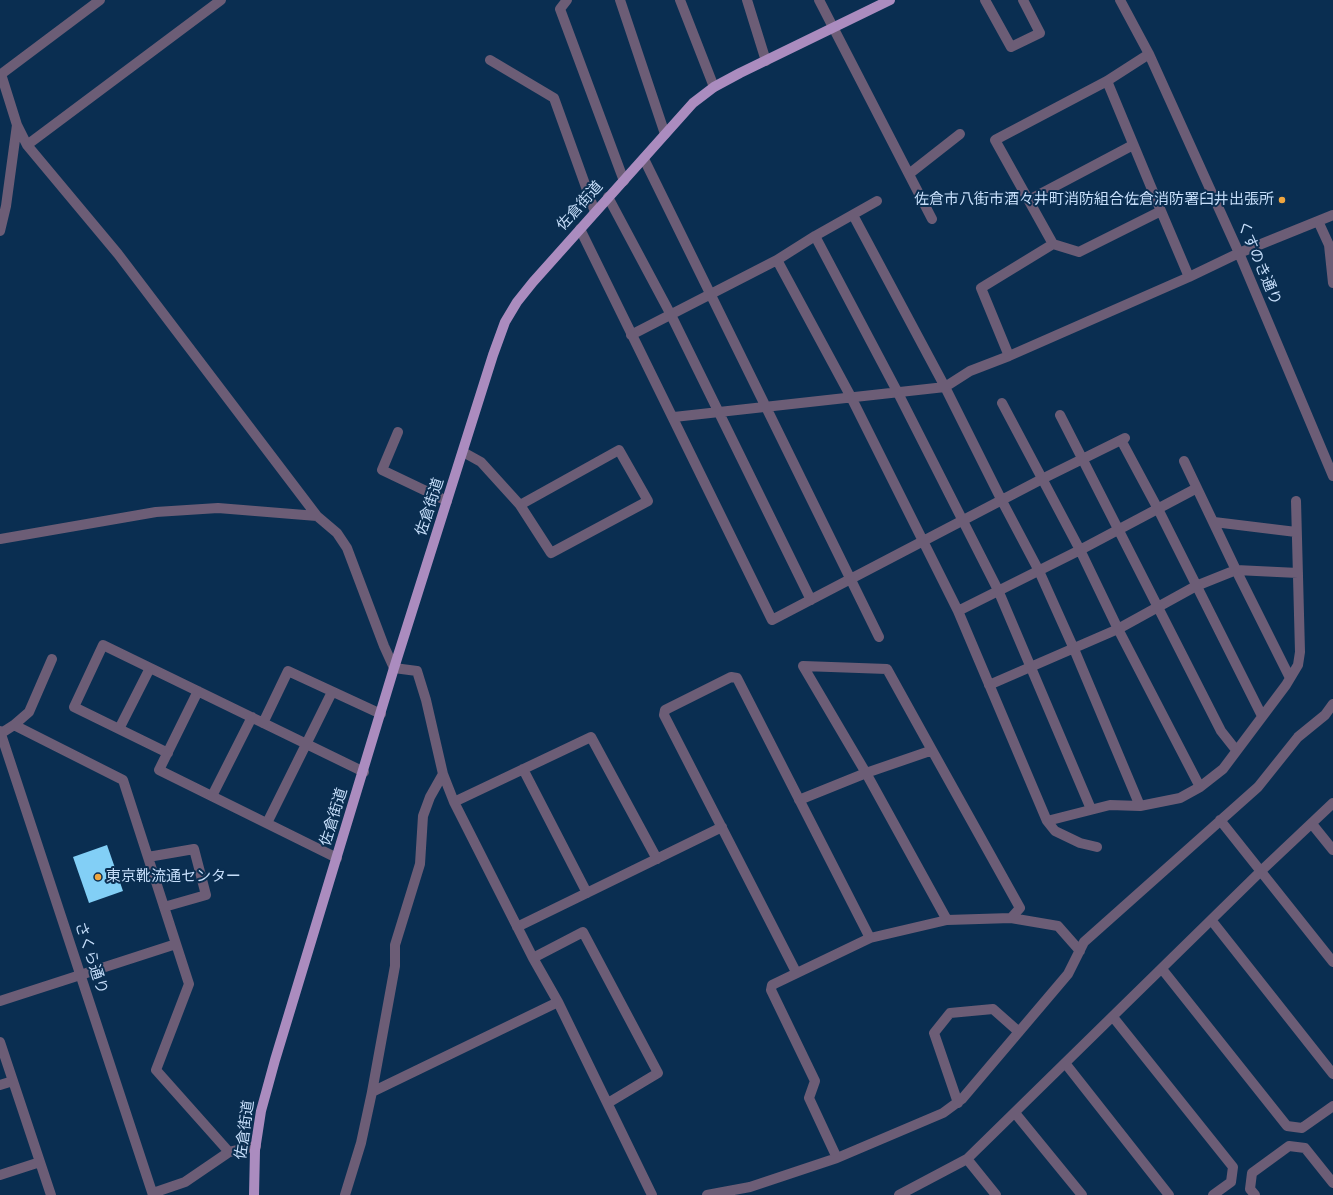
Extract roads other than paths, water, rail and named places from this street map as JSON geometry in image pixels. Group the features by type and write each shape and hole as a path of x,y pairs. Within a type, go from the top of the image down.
{"main road":[{"name":"佐倉街道","path":"254,1195 256,1146 261,1111 273,1067 364,772 394,668 493,355 505,322 529,287 693,103 714,86 890,0"}],"street":[{"path":"100,0 1,75 17,125 27,145 118,254 317,516 337,533 347,548 384,646 394,668 417,671 426,700 443,774 454,802 533,958 558,1002 652,1195"},
{"path":"27,145 221,0"},
{"path":"567,0 560,9 624,181"},
{"path":"620,0 665,134"},
{"path":"680,0 714,86"},
{"path":"747,0 766,61"},
{"path":"819,0 832,28 932,219"},
{"path":"985,0 1011,47 1040,33 1023,0"},
{"name":"くすのき通り","path":"1120,0 1148,54 1239,253 1333,476"},
{"path":"1148,54 1107,81 995,140 1053,244 1079,252 1161,211"},
{"path":"490,60 554,98 595,212"},
{"path":"1107,81 1189,277"},
{"path":"0,231 6,206 17,125"},
{"path":"909,174 960,134"},
{"path":"1029,200 1133,145"},
{"path":"644,159 879,637"},
{"path":"608,197 671,315 811,600"},
{"path":"632,335 777,260 876,201"},
{"path":"853,215 945,387 1039,571 1074,649 1140,806"},
{"path":"674,417 945,387 970,371 1009,356 1189,277 1239,253 1333,215"},
{"path":"1318,221 1329,245 1333,283"},
{"path":"580,229 674,417 772,620 1042,479 1123,439 1262,716"},
{"path":"815,236 898,393 998,590 1091,809"},
{"path":"1009,356 981,288 1053,244"},
{"path":"777,260 851,398 958,611 1047,821 1055,831 1080,843 1097,847"},
{"path":"1002,403 1080,550 1118,629 1200,787"},
{"path":"1060,415 1221,731 1236,750"},
{"path":"398,432 382,470 447,501"},
{"path":"463,452 480,462 520,505 551,553 648,501 619,450 520,505"},
{"path":"1184,461 1290,678"},
{"path":"958,611 1080,550 1197,488"},
{"path":"1047,821 1110,805 1140,806 1180,798 1200,787 1223,769 1298,665 1300,652 1296,501"},
{"path":"0,539 156,512 218,508 317,516"},
{"path":"1214,522 1296,532"},
{"path":"989,685 1032,668 1118,629 1196,586 1236,570 1298,573"},
{"path":"168,753 74,707 103,645 364,772"},
{"path":"0,733 14,725 29,712 52,659"},
{"path":"947,920 866,773 803,666 887,669 1020,908 1011,918"},
{"path":"119,729 150,668"},
{"path":"263,723 288,671 381,714"},
{"path":"796,972 664,715 665,710 731,677 737,678 870,938"},
{"path":"198,691 159,770 337,858"},
{"path":"267,823 332,692"},
{"path":"707,1195 750,1187 837,1158 943,1113 958,1103 1068,974 1084,942 1258,787 1298,737 1325,715 1333,704"},
{"path":"212,796 252,718"},
{"path":"14,725 123,780 189,984 156,1070 229,1152"},
{"name":"さくら通り","path":"0,733 153,1194"},
{"path":"454,802 591,736 657,859"},
{"path":"799,800 866,773 927,752 933,752"},
{"path":"523,769 587,893"},
{"path":"345,1195 361,1143 372,1092 395,966 395,945 420,864 423,816 430,797 443,774"},
{"path":"899,1195 911,1193 967,1159 1162,970 1261,871 1333,803"},
{"path":"1220,820 1333,962"},
{"path":"1312,824 1333,850"},
{"path":"517,927 722,827"},
{"path":"148,858 194,850 206,895 164,907"},
{"path":"837,1158 809,1098 815,1081 771,990 772,985 796,972 870,938 947,920 1011,918 1058,926 1080,950"},
{"path":"1212,921 1333,1074"},
{"path":"533,958 583,932 658,1073 608,1103"},
{"path":"0,1001 176,944"},
{"path":"1162,970 1287,1126 1302,1128 1333,1106"},
{"path":"372,1092 558,1002"},
{"path":"958,1103 934,1033 950,1013 993,1009 1019,1032"},
{"path":"1113,1017 1233,1167 1231,1182 1213,1195"},
{"path":"0,1042 51,1195"},
{"path":"1065,1063 1169,1195"},
{"path":"0,1085 13,1081"},
{"path":"1015,1113 1082,1195"},
{"path":"153,1194 185,1182 229,1152 256,1146"},
{"path":"1255,1195 1250,1189 1252,1173 1289,1146 1305,1148 1333,1183"},
{"path":"967,1159 996,1195"},
{"path":"0,1175 40,1162"}],"place":[{"name":"佐倉市八街市酒々井町消防組合佐倉消防署臼井出張所","path":"1282,200"},
{"name":"東京靴流通センター","path":"98,877"}]}
